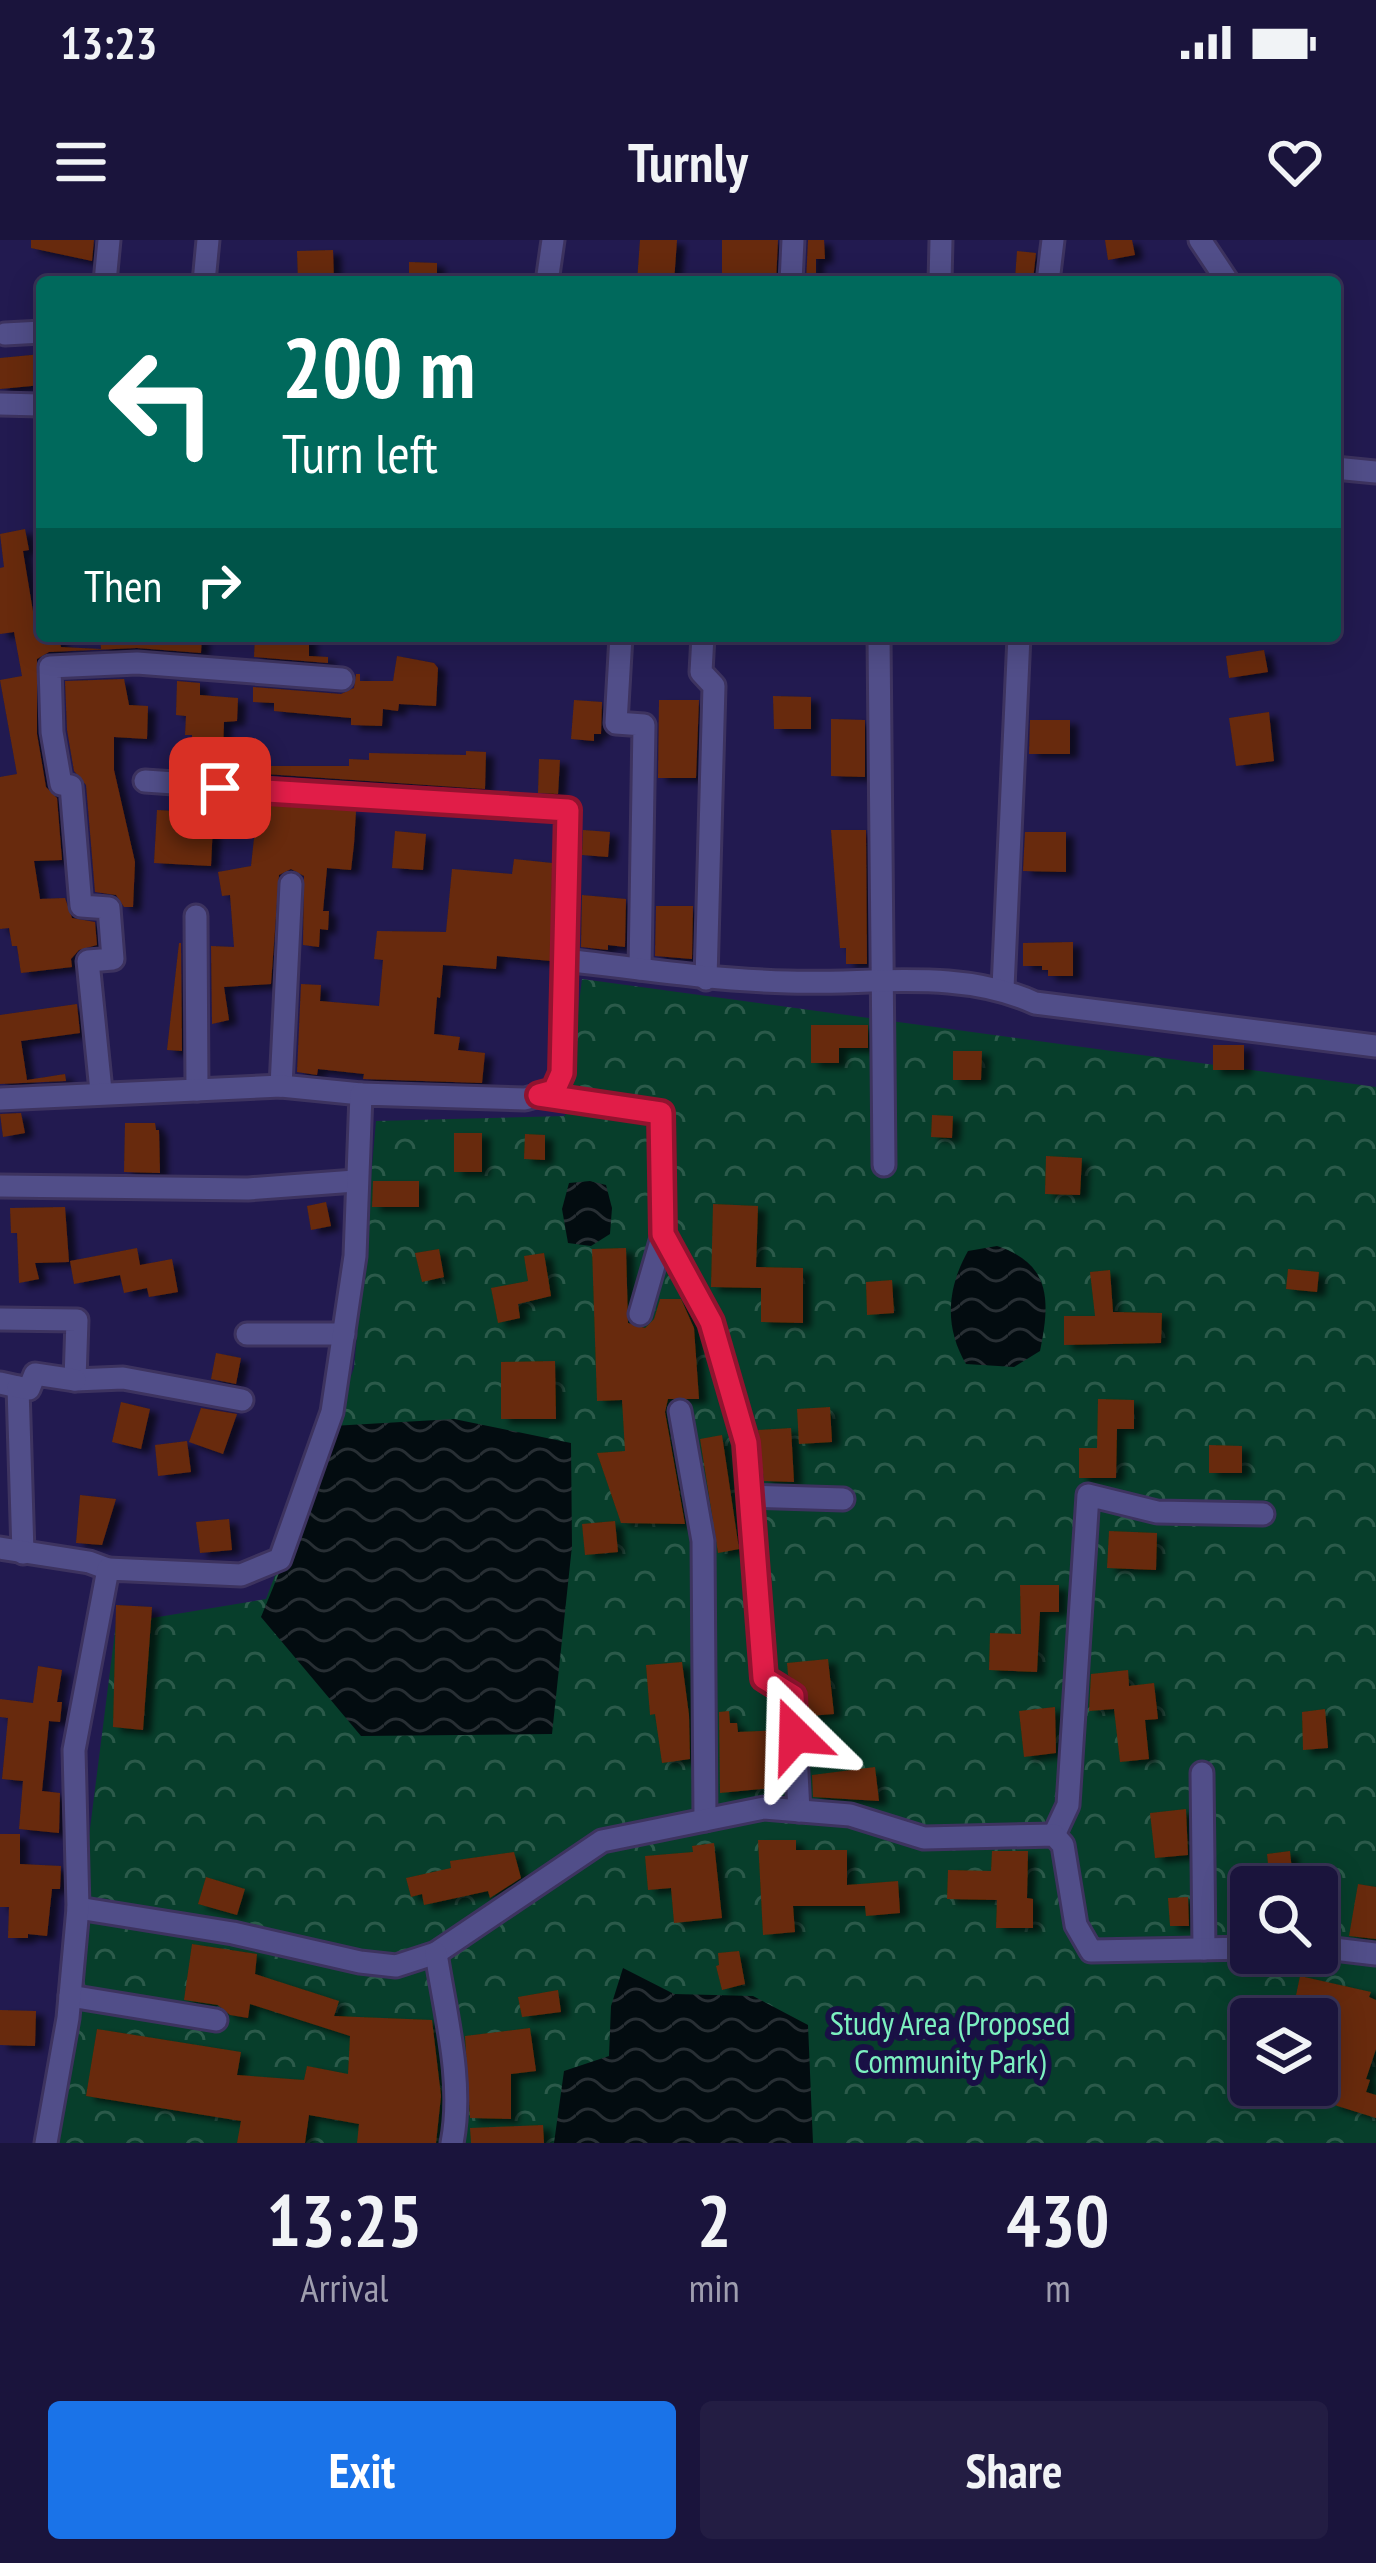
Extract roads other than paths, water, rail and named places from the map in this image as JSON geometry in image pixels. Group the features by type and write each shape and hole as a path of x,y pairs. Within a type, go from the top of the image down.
{"street":[{"path":"106,276 109,240"},
{"path":"204,276 208,240"},
{"path":"548,276 553,240"},
{"path":"791,276 793,240"},
{"path":"940,276 941,240"},
{"path":"1049,276 1053,240"},
{"path":"1200,240 1224,276"},
{"path":"5,334 36,332"},
{"path":"0,404 36,405"},
{"path":"1341,469 1376,472"},
{"path":"621,642 616,723 644,725 640,970"},
{"path":"703,642 701,672 713,686 706,979"},
{"path":"879,642 884,1165"},
{"path":"1003,988 1019,642"},
{"path":"100,1091 88,961 113,959 109,908 81,906 71,786 61,784 52,731 50,667 137,663 342,679"},
{"path":"0,1099 281,1086 361,1094 525,1099 554,1091 562,1073 568,810 145,782"},
{"path":"281,1086 291,884"},
{"path":"196,916 197,1090"},
{"path":"566,960 706,979 812,983 881,979 1003,988 1035,1004 1376,1046"},
{"path":"242,1400 123,1378 75,1380 35,1374 28,1389 9,1385 11,1551 108,1569 241,1575 280,1559 332,1412 355,1256 361,1094"},
{"path":"539,1095 661,1113 663,1234 640,1314"},
{"path":"0,1186 248,1189 355,1180"},
{"path":"663,1234 711,1322 746,1443 764,1678 793,1696 799,1811"},
{"path":"0,1319 77,1320 75,1380"},
{"path":"247,1334 344,1334"},
{"path":"680,1412 703,1541 705,1820"},
{"path":"1054,1835 1068,1805 1088,1495 1157,1512 1263,1514"},
{"path":"750,1496 844,1499"},
{"path":"49,2142 78,1908 74,1750 108,1569"},
{"path":"1202,1773 1204,1949"},
{"path":"78,1908 396,1966 436,1953 602,1841 764,1808 850,1815 924,1838 1054,1835 1063,1845 1076,1925 1091,1951 1230,1948"},
{"path":"1338,1949 1376,1954"},
{"path":"436,1953 452,2059 452,2143"},
{"path":"70,1996 216,2020"}],"water":[{"path":"569,1183 606,1185 612,1208 610,1234 591,1246 568,1243 562,1209"},
{"path":"997,1246 1028,1263 1043,1287 1045,1301 1040,1351 1014,1367 966,1364 951,1322 952,1293 968,1251"},
{"path":"454,1419 571,1443 572,1546 552,1734 361,1736 261,1617 332,1426"},
{"path":"623,1968 674,1994 753,1996 808,2025 813,2143 554,2143 564,2071 609,2056 611,2006"}],"park label":[{"name":"Study Area (Proposed Community Park)","path":"950,2042"}]}
